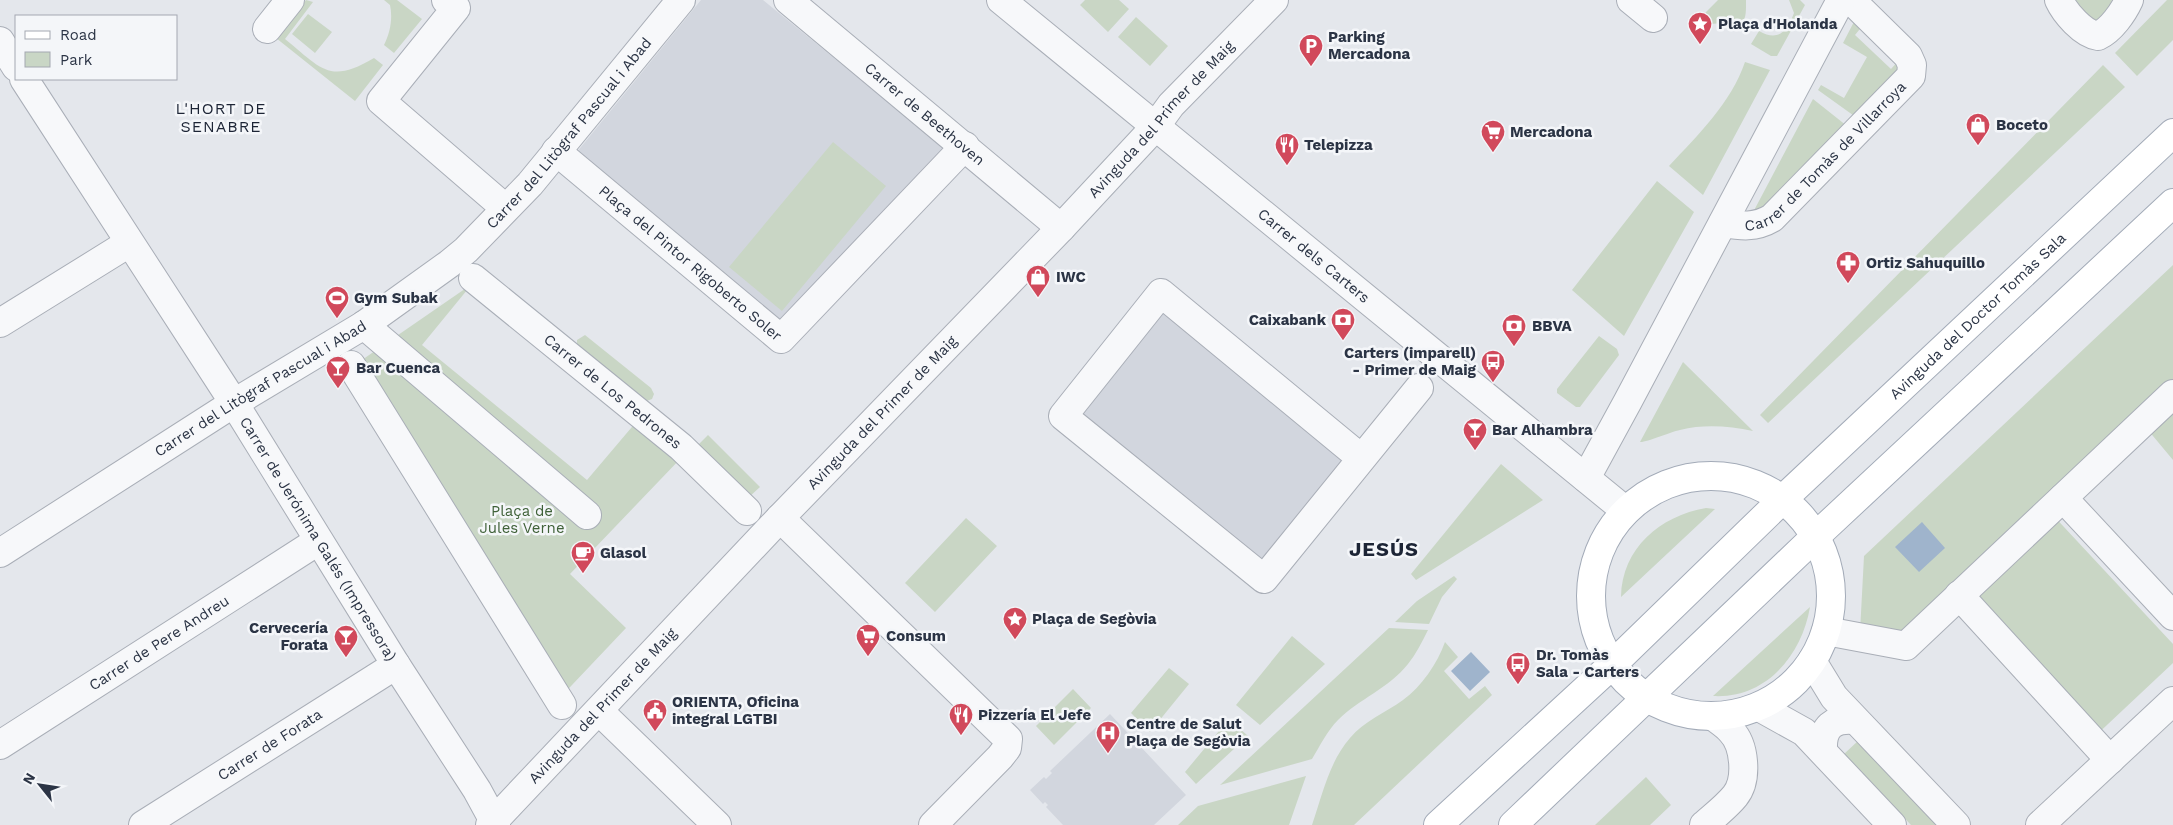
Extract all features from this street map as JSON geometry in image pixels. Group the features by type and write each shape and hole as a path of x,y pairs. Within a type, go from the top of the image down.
{"main road":[{"name":"Avinguda del Doctor Tomàs Sala","path":"1438,825 1612,665 1783,499 2173,133"},
{"path":"1513,825 1816,536 2173,203"},
{"path":"1698,476 1725,476 1751,482 1783,499 1816,536 1825,555 1830,575 1832,594 1826,631 1812,661 1788,688 1759,707 1724,716 1688,714 1646,698 1612,665 1595,629 1592,615 1592,578 1602,546 1610,531 1626,511 1647,494 1672,482 1698,476"}],"street":[{"path":"267,29 290,0"},
{"path":"446,0 456,8 381,101 505,208"},
{"name":"Carrer del Litògraf Pascual i Abad","path":"0,554 234,403 364,325 466,250 530,184 681,0"},
{"name":"Carrer de Beethoven","path":"788,0 1061,228"},
{"name":"Avinguda del Primer de Maig","path":"493,824 780,518 1061,228 1171,105 1274,0"},
{"path":"1631,0 1653,18"},
{"name":"Carrer de Tomàs de Villarroya","path":"1586,478 1841,0"},
{"name":"Carrer de Tomàs de Villarroya","path":"1723,223 1748,226 1764,223 1772,218 1911,76 1912,65 1908,56 1851,0"},
{"path":"2059,0 2063,7 2085,30 2091,35 2098,36 2104,34 2120,17 2129,0"},
{"name":"Carrer dels Carters","path":"1005,1 1154,126 1626,511"},
{"path":"0,41 15,65"},
{"name":"Carrer de Jerónima Galés (Impressora)","path":"25,80 234,403 318,541 477,790 493,824"},
{"name":"Plaça del Pintor Rigoberto Soler","path":"556,151 781,339 965,146"},
{"path":"0,323 129,243"},
{"name":"Carrer de Los Pedrones","path":"473,278 681,447 747,511"},
{"path":"1361,458 1161,293 1063,416 1264,579 1419,388"},
{"path":"364,325 587,515"},
{"path":"351,365 562,706"},
{"path":"1826,631 1906,646 2173,394"},
{"path":"2063,498 2173,616"},
{"path":"780,518 1008,739 1007,748 933,825"},
{"name":"Carrer de Pere Andreu","path":"0,745 318,541"},
{"path":"1959,595 2110,760"},
{"path":"1812,661 1834,696 1855,720 1956,825"},
{"name":"Carrer de Forata","path":"143,825 396,665"},
{"path":"2040,825 2173,701"},
{"path":"1759,707 1804,732 1892,825"},
{"path":"599,711 717,825"},
{"path":"1704,825 1735,796 1740,787 1742,777 1740,743 1731,731 1713,716"},
{"path":"1823,750 1825,732 1831,725 1842,719 1855,720"}],"shaded area":[{"path":"701,0 763,0 948,151 779,328 572,158"},
{"path":"1160,310 1346,462 1261,567 1074,415"},
{"name":"Centre de Salut Plaça de Segòvia","path":"1110,714 1186,795 1154,825 1063,825 1046,807 1048,805 1045,802 1043,804 1030,790 1044,777 1046,779 1052,773 1050,771"}],"green space":[{"path":"306,0 313,2 285,39 326,70 336,72 346,70 374,58 383,65 355,101 276,38"},
{"path":"384,0 397,0 422,19 394,53 384,45 389,31 391,15 390,5"},
{"path":"1085,0 1119,0 1129,9 1108,32 1080,5"},
{"path":"1718,0 1746,0 1745,18 1738,27 1733,29 1724,23 1710,24 1703,15"},
{"path":"1789,0 1800,0 1805,5 1777,56 1771,56 1751,44 1759,31 1772,36 1785,30 1794,13"},
{"path":"2071,0 2112,0 2106,18 2096,25"},
{"path":"2167,0 2173,0 2173,40 2137,76 2115,53"},
{"path":"308,14 332,32 315,53 292,34"},
{"path":"1857,16 1864,24 1855,35 1891,69 1900,59 1905,65 1857,118 1818,90 1821,85 1844,98 1867,57 1843,43"},
{"path":"1136,17 1168,46 1150,66 1118,37"},
{"path":"1745,62 1770,70 1703,195 1669,166 1713,118 1739,77"},
{"path":"2103,65 2125,87 1768,423 1760,415"},
{"path":"1813,99 1847,126 1784,192 1750,218"},
{"path":"833,142 886,186 782,311 729,267"},
{"path":"1657,181 1694,212 1624,336 1572,290"},
{"path":"2173,265 2173,384 1895,644 1860,632 1864,556"},
{"name":"Plaça de Jules Verne","path":"472,284 422,345 587,480 637,421 682,457 570,574 626,628 554,704 343,373"},
{"path":"585,335 651,388 654,394 652,399 644,402 577,347 577,340"},
{"path":"1599,336 1617,349 1619,355 1580,407 1576,407 1557,393 1557,389"},
{"path":"1683,362 1753,431 1707,426 1676,431 1640,442"},
{"path":"2173,407 2173,460 2148,430"},
{"path":"708,435 760,487 748,498 696,447"},
{"path":"1501,464 1543,500 1416,580 1411,574"},
{"path":"1706,508 1715,509 1621,597 1623,579 1628,564 1636,549 1647,537 1673,518"},
{"path":"2050,512 2173,644 2173,663 2091,740 1964,596"},
{"path":"966,518 997,546 935,612 905,583"},
{"path":"1454,576 1457,579 1442,597 1429,624 1395,622 1417,601"},
{"path":"1810,607 1806,625 1799,642 1790,657 1778,671 1765,682 1749,690 1732,695 1713,696"},
{"path":"1389,628 1428,630 1408,664 1392,680 1338,720 1312,759 1220,785"},
{"path":"1292,636 1325,664 1260,725 1236,705"},
{"path":"1445,642 1458,657 1444,671 1469,699 1485,686 1492,695 1354,825 1312,825 1331,768 1343,747 1362,727 1403,700 1423,681 1438,658"},
{"path":"1169,668 1189,684 1150,732 1131,713"},
{"path":"1073,689 1091,708 1054,745 1036,726"},
{"path":"1229,719 1248,736 1196,784 1185,772"},
{"path":"1859,740 1939,825 1911,825 1844,754"},
{"path":"1306,776 1289,825 1178,825 1198,806"},
{"path":"1646,777 1671,805 1650,825 1595,825"}],"water":[{"path":"1922,522 1945,548 1919,572 1895,547"},
{"path":"1471,652 1490,672 1470,691 1451,671"}],"place":[{"name":"Plaça d'Holanda","path":"1700,45"},
{"name":"Parking Mercadona","path":"1311,67"},
{"name":"Boceto","path":"1978,146"},
{"name":"Mercadona","path":"1493,153"},
{"name":"Telepizza","path":"1287,166"},
{"name":"Ortiz Sahuquillo","path":"1848,284"},
{"name":"IWC","path":"1038,298"},
{"name":"Gym Subak","path":"337,319"},
{"name":"Caixabank","path":"1343,341"},
{"name":"BBVA","path":"1514,347"},
{"name":"Carters (imparell) - Primer de Maig","path":"1493,383"},
{"name":"Bar Cuenca","path":"338,389"},
{"name":"Bar Alhambra","path":"1475,451"},
{"name":"Glasol","path":"583,574"},
{"name":"Plaça de Segòvia","path":"1015,640"},
{"name":"Consum","path":"868,657"},
{"name":"Cervecería Forata","path":"346,658"},
{"name":"Dr. Tomàs Sala - Carters","path":"1518,685"},
{"name":"ORIENTA, Oficina integral LGTBI","path":"655,732"},
{"name":"Pizzería El Jefe","path":"961,736"},
{"name":"Centre de Salut Plaça de Segòvia","path":"1108,754"}],"district":[{"name":"L'HORT DE SENABRE","path":"221,117"},
{"name":"JESÚS","path":"1384,549"}]}
